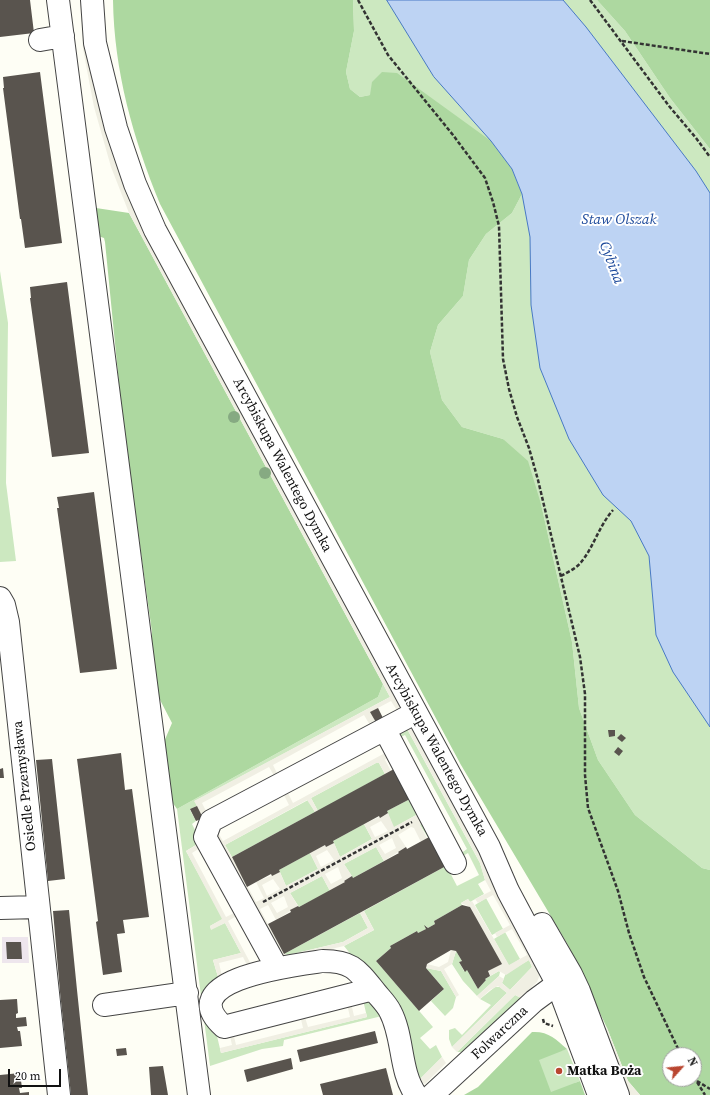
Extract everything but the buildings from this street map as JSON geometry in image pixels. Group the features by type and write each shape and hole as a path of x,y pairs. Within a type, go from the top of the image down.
{"street":[{"path":"58,0 199,1095"},
{"name":"Arcybiskupa Walentego Dymka","path":"92,0 95,43 124,154 155,230 489,847 518,884 564,978 618,1095"},
{"name":"Arcybiskupa Walentego Dymka","path":"103,0 103,72"},
{"path":"40,40 63,36"},
{"name":"Osiedle Przemysława","path":"0,598 4,605 8,622 6,664 38,907 59,1095"},
{"path":"277,968 247,910 205,836 211,821 416,713"},
{"path":"385,730 455,863"},
{"path":"0,908 38,907"},
{"path":"373,989 224,1027 215,1019 210,1004 215,991 228,982 277,968 322,961 338,961 351,966 373,989 390,1010 396,1025 409,1082 416,1095"},
{"name":"Arcybiskupa Walentego Dymka","path":"564,978 599,1095"},
{"name":"Folwarczna","path":"432,1095 534,1000 564,978"},
{"path":"104,1005 187,993"}],"path":[{"path":"358,0 388,55 453,135 485,178 500,226 503,359 509,389 517,417 529,448 580,657 585,694 585,775 588,808 618,891 629,933 644,977 677,1047"},
{"path":"590,0 710,158"},
{"path":"622,41 710,54"},
{"path":"561,576 575,568 582,561 598,530 613,510"},
{"path":"247,910 429,814"}],"shaded area":[{"path":"80,0 87,0 100,104 400,705 398,712 391,701 378,708 384,720 371,727 364,715 273,765 279,777 276,779 269,767 202,803 208,815 196,821 190,809 197,806 194,801 390,697 129,213 111,167 94,107 83,49"},
{"path":"406,727 414,731 473,835 541,972 537,982 521,998 515,995 457,1052 452,1047 507,993 498,986 490,990 480,999 477,996 499,976 504,979 502,983 510,990 532,967 529,960 506,975 499,971 490,976 488,971 501,964 470,907 461,903 468,899 470,902 472,901 509,965 527,955 512,929 497,937 495,933 510,925 493,895 478,903 475,899 491,891 485,880 480,863"},
{"path":"379,741 385,744 428,823 424,821 420,825 427,838 421,842 414,828 411,827 398,835 406,847 384,861 376,847 344,864 352,876 330,891 322,876 290,893 298,906 276,920 268,905 260,909 284,954 288,955 343,942 368,928 360,913 364,911 374,930 344,946 288,959 282,958 214,834 214,831 216,829 223,841 289,805 283,793 287,791 293,803 385,753","holes":["387,757 418,814 394,827 388,813 364,824 372,839 340,857 334,843 326,847 325,845 310,853 318,869 286,886 280,872 256,882 264,898 256,902 225,845 307,800 315,812 318,811 311,798 376,763 379,763 385,774 391,771 385,760","381,821 388,831 375,837 370,827","392,838 396,848 385,854 379,845","327,850 334,860 321,867 316,856","338,867 342,878 331,884 325,874","273,879 280,889 267,896 262,885","284,896 288,907 277,913 271,903"]},
{"path":"201,842 203,846 192,853 226,917 238,911 240,914 228,921 253,968 249,969 243,957 219,963 222,976 218,977 213,960 241,953 225,923 211,930 210,926 222,919 186,851"},
{"path":"2,937 28,937 29,963 2,963"},
{"path":"451,950 456,951 452,964 444,969 459,995 456,997 441,971 426,968 427,964 439,967 448,962"},
{"path":"351,1003 354,1016 366,1013 367,1017 221,1053 220,1048 232,1045 229,1032 233,1032 236,1045 303,1028 300,1015 304,1014 308,1027 350,1017 347,1004"},
{"path":"607,1028 628,1081 640,1095 630,1095 618,1081 599,1031"},
{"path":"442,1057 446,1063 425,1084 418,1081"}],"green space":[{"path":"113,0 353,0 354,31 346,72 350,89 360,97 370,95 372,82 382,72 397,73 491,141 512,169 522,194 512,213 486,234 469,260 463,296 438,325 430,352 442,400 462,427 503,439 528,461 541,504 572,642 579,708 598,760 635,815 702,868 710,870 710,1095 640,1095 628,1081 607,1028 568,945 461,765 160,204 141,154 127,104 117,53"},
{"path":"353,0 597,0 625,31 670,98 710,149 710,870 702,868 635,815 598,760 579,708 572,642 541,504 503,439 462,427 442,400 430,352 438,325 463,296 469,260 486,234 512,213 522,194 512,169 370,95 360,97 350,89 346,72 354,31"},
{"path":"597,0 710,0 710,149 670,98 625,31"},
{"path":"96,208 129,213 383,684 378,697 177,809 168,796 161,749 172,723 158,696 151,660 152,632 123,424 105,242 104,238 98,236 96,228"},
{"path":"0,271 8,323 6,483 16,561 0,562"},
{"path":"383,684 390,697 195,801 197,806 190,810 196,821 192,824 201,842 186,851 223,919 210,926 211,929 225,923 241,953 213,960 218,977 208,985 205,993 204,999 207,1021 213,1033 217,1036 221,1053 367,1017 363,1000 369,1000 382,1016 284,1040 283,1046 262,1049 210,1066 177,809 378,697"},
{"path":"406,727 480,863 485,880 478,884 484,894 470,902 468,899 461,903 462,905 434,921 435,924 428,928 426,926 426,929 418,933 417,931 390,946 391,948 376,961 433,1027 420,1038 430,1049 436,1045 442,1057 418,1081 395,1010 344,946 374,930 364,911 446,866 420,825 421,822 423,821 457,886 479,875 468,853 463,856 460,854 467,849 405,735 397,739 395,737"},
{"path":"376,763 379,763 385,774 318,811 311,798"},
{"path":"410,799 418,814 393,828 387,811"},
{"path":"308,800 315,812 232,857 225,845"},
{"path":"364,824 372,839 340,857 333,841"},
{"path":"376,847 384,861 353,878 344,864"},
{"path":"310,853 318,869 286,886 279,870"},
{"path":"322,876 330,891 299,907 290,893"},
{"path":"486,898 503,929 492,935 475,905"},
{"path":"360,913 368,928 343,942 288,955 284,954"},
{"path":"505,932 520,959 509,966 494,939"},
{"path":"456,951 462,961 459,962 464,971 467,970 478,989 486,980 485,979 499,971 499,976 477,996 463,981 452,964"},
{"path":"529,960 532,967 510,990 502,983 506,973"},
{"path":"426,968 441,971 456,997 453,1008 445,1016 431,1001 444,989"},
{"path":"495,987 500,987 507,993 452,1047 449,1039 449,1030 455,1028 462,1035 491,1005 480,999"},
{"path":"515,995 521,998 465,1052 457,1052"},
{"path":"532,1032 547,1034 567,1049 539,1060 551,1092 580,1081 585,1095 464,1095 478,1087"},
{"path":"539,1033 561,1051 567,1049 580,1081 575,1083 581,1095 474,1095"}],"water":[{"name":"Staw Olszak","path":"387,0 563,0 586,27 696,171 710,193 710,727 673,672 656,635 649,556 631,521 603,495 569,439 540,368 531,305 530,237 522,194 512,169 491,141 434,77"}],"place":[{"name":"Matka Boża","path":"559,1071"}],"water label":[{"name":"Cybina","path":"611,263"}]}
